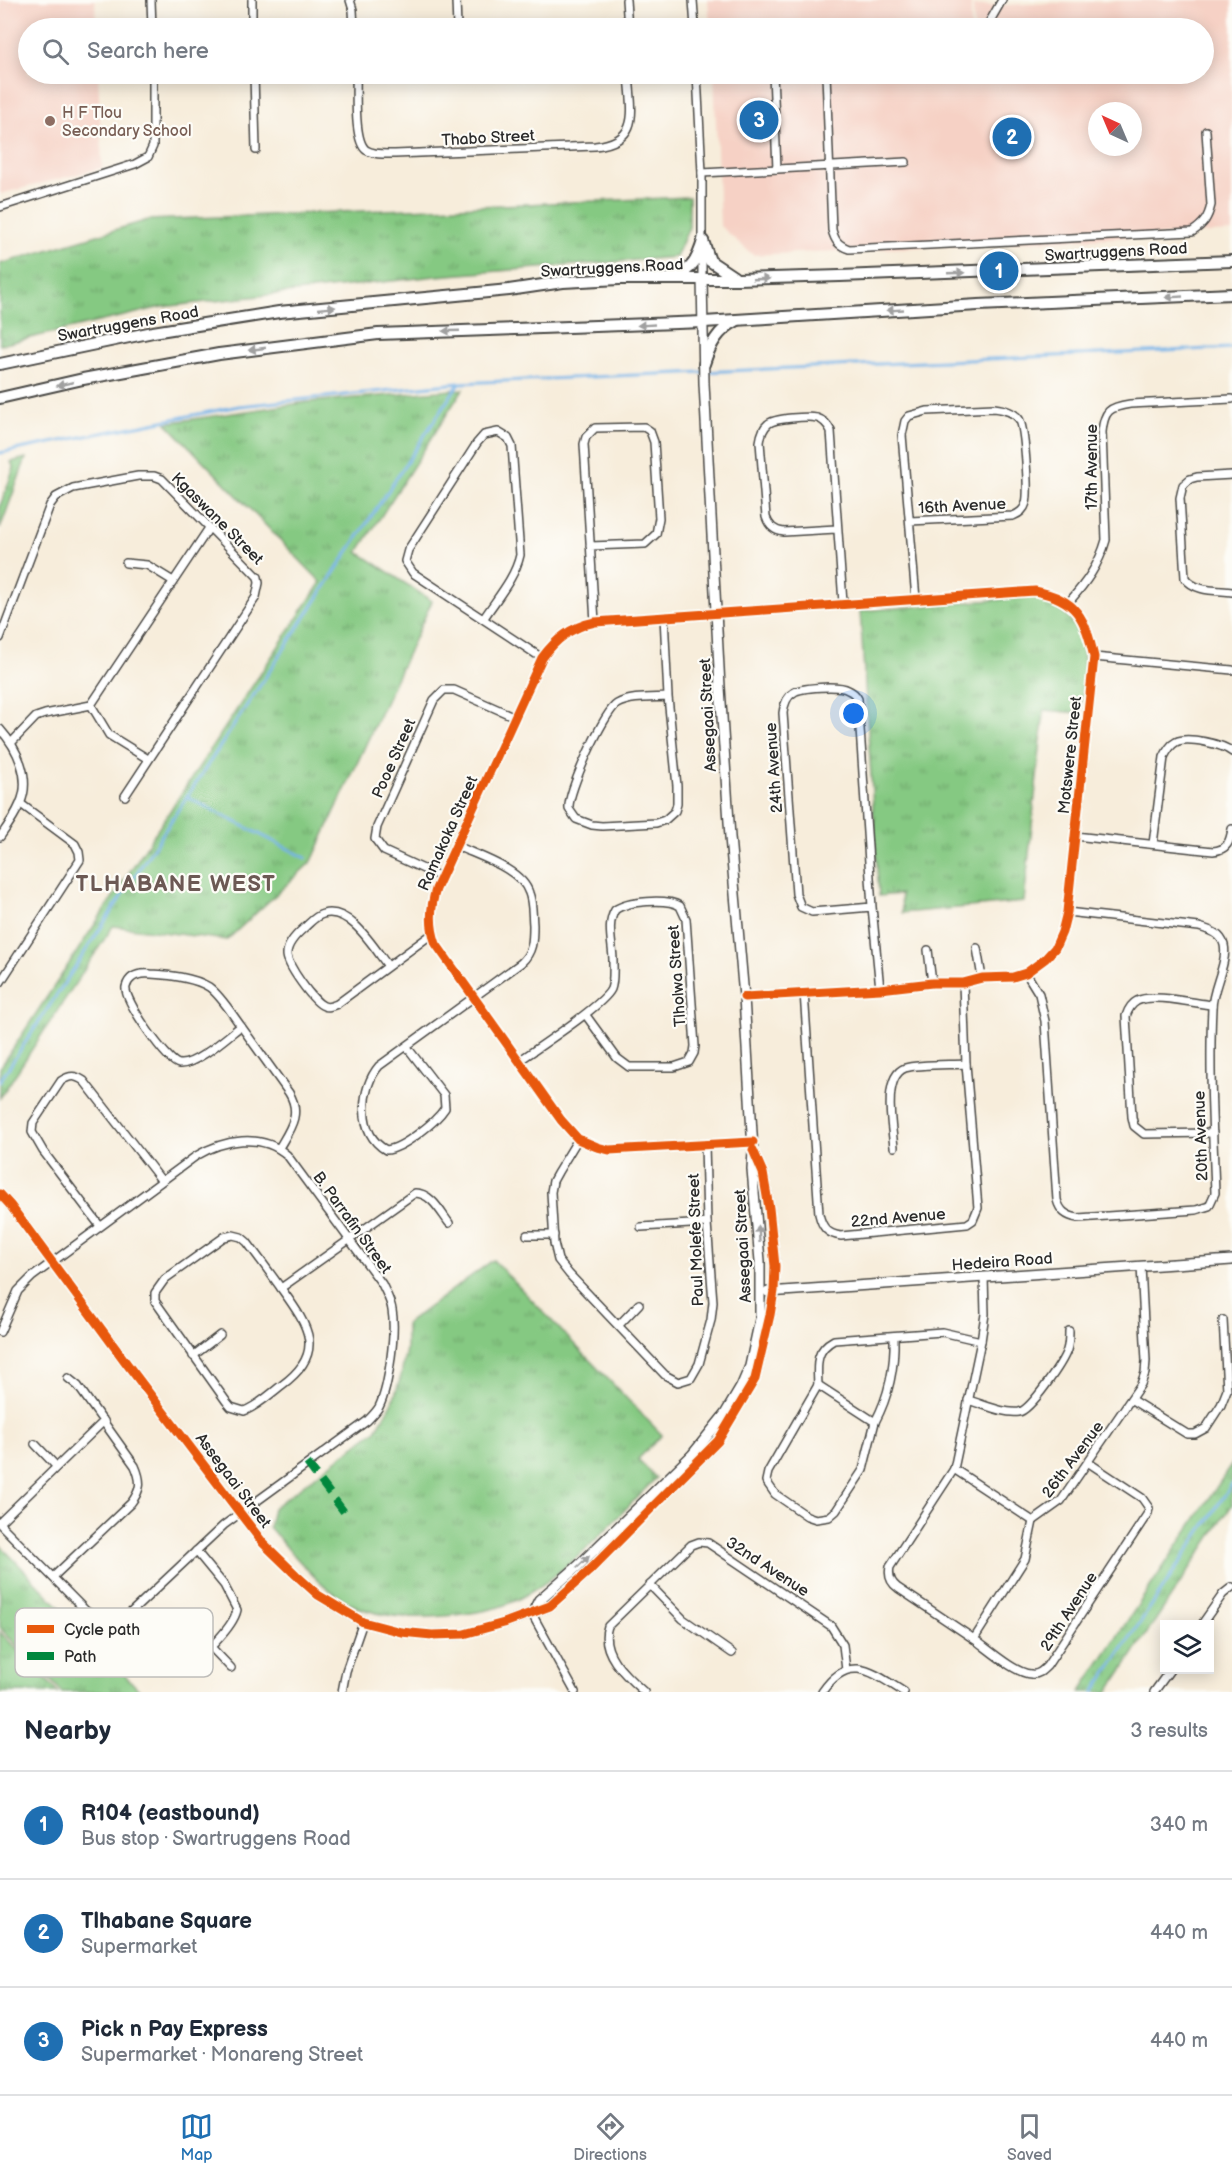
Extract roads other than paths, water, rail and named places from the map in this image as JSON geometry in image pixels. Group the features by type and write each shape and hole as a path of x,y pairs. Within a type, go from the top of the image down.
{"main road":[{"path":"668,279 690,268 698,256 703,241"},
{"path":"703,241 710,261 722,271 738,279"},
{"name":"Swartruggens Road","path":"0,364 153,332 279,312 509,290 563,282 999,271 1232,261"},
{"path":"0,398 83,379 219,354 366,336 704,322 978,305 1232,294"},
{"path":"704,364 708,351 725,327 735,321 748,318"}],"street":[{"path":"151,0 152,18"},
{"path":"252,0 252,18"},
{"path":"350,0 353,18"},
{"path":"456,0 457,18"},
{"path":"626,0 627,18"},
{"path":"693,0 694,18"},
{"path":"992,18 1002,0"},
{"path":"0,207 125,168 148,157 153,146 153,84"},
{"path":"254,84 256,150"},
{"name":"Thabo Street","path":"357,84 360,140 366,149 373,152 395,154 595,146 616,142 626,133 629,126 631,114 630,84"},
{"path":"698,84 702,173 702,278"},
{"path":"773,84 777,169"},
{"path":"826,84 832,230 840,246 849,249 1192,232 1202,226 1208,217 1210,205 1206,131"},
{"path":"702,173 906,162"},
{"name":"Assegaai Street","path":"532,1614 539,1600 578,1566 669,1478 726,1414 750,1366 760,1319 760,1261 752,1168 753,1146 744,997 729,825 716,613 702,278"},
{"name":"17th Avenue","path":"1068,603 1094,571 1106,540 1102,432 1103,418 1107,412 1117,406 1130,404 1232,399"},
{"name":"16th Avenue","path":"910,521 1013,516 1021,511 1027,500 1025,447 1022,424 1015,415 994,408 927,411 909,416 905,421 902,435 916,599"},
{"path":"836,529 784,532 768,524 760,442 761,435 768,424 773,421 811,417 828,425 832,437 836,529 843,603"},
{"path":"590,546 645,544 656,534 659,518 654,442 647,429 638,426 595,428 586,437 584,444 590,546 595,622"},
{"path":"484,618 512,577 518,566 520,555 512,446 508,438 498,432 484,435 477,443 405,555 406,565 413,573 542,658"},
{"path":"1232,475 1190,479 1184,485 1179,498 1185,578 1196,587 1232,592"},
{"name":"Kgaswane Street","path":"0,638 50,505 64,492 138,476 154,476 162,479 258,577 259,590 256,597 125,796"},
{"path":"12,742 36,717 91,705 209,528"},
{"path":"126,562 147,565 172,582"},
{"path":"716,613 1035,591 1068,603"},
{"name":"Motswere Street","path":"744,997 880,989 932,983 963,983 982,978 999,978 1026,973 1055,948 1067,912 1094,657 1089,632 1084,621 1068,603"},
{"name":"Ramakoka Street","path":"578,1139 561,1120 442,953 432,934 430,923 432,902 441,877 542,658 550,647 566,633 583,624 716,613"},
{"path":"664,616 677,786 678,804 675,812 665,820 642,825 592,825 576,819 568,809 570,795 600,726 611,709 624,701 669,697"},
{"path":"1094,657 1232,670"},
{"name":"24th Avenue","path":"872,907 812,912 801,907 798,901 783,713 786,700 796,690 846,688 858,699 880,989"},
{"name":"Pooe Street","path":"441,877 384,851 375,839 377,826 434,700 444,690 454,690 515,717"},
{"path":"91,705 109,735 148,759"},
{"path":"0,729 12,742 22,768 23,794 21,804 0,837"},
{"path":"1154,844 1164,757 1170,747 1184,740 1221,744 1232,752"},
{"path":"0,983 80,860 80,852 75,844 21,804"},
{"path":"1076,836 1218,851 1229,843 1232,829"},
{"path":"407,1047 444,1095 445,1108 414,1136 395,1149 386,1150 378,1143 367,1125 364,1113 365,1097 373,1072 527,958 534,941 531,898 525,884 514,873 457,846"},
{"name":"Tlholwa Street","path":"519,1061 585,1014 611,989 613,957 610,922 615,910 629,904 668,901 680,906 686,919 695,1046 689,1062 674,1067 629,1067 617,1058 585,1014"},
{"name":"20th Avenue","path":"1026,973 1034,983 1043,1005 1058,1206 1066,1215 1078,1218 1196,1210 1209,1206 1215,1193 1211,1064 1212,1005 1224,947 1218,935 1211,931 1067,912"},
{"path":"388,966 354,924 342,915 333,913 324,913 316,917 294,939 287,951 287,960 310,994 326,1007 337,1004 432,934"},
{"path":"977,948 982,978"},
{"path":"928,950 932,983"},
{"path":"0,1332 18,1292 52,1261 161,1180 220,1143 255,1141 279,1148 294,1122 293,1100 241,1026 212,989 201,983 159,974 142,974 130,979 126,986 126,997 164,1052 176,1063 189,1062 241,1026"},
{"name":"22nd Avenue","path":"804,992 819,1214 823,1228 841,1236 967,1224 973,1220 978,1208 966,1064 963,983"},
{"path":"1212,1005 1142,999 1133,1004 1126,1016 1134,1126 1144,1134 1214,1133"},
{"path":"894,1147 891,1087 894,1077 905,1068 966,1064"},
{"path":"100,1226 39,1144 32,1131 33,1123 61,1081 73,1076 84,1081 161,1180"},
{"path":"578,1139 597,1147 621,1150 705,1144 753,1146"},
{"name":"Paul Molefe Street","path":"578,1139 553,1181 551,1192 556,1253 562,1267 671,1380 678,1382 691,1378 699,1364 712,1310 705,1144"},
{"name":"Assegaai Street","path":"0,1194 263,1543 296,1575 318,1595 363,1622 401,1632 432,1635 464,1634 532,1614 550,1606 588,1572 718,1441 755,1379 770,1316 775,1266 764,1173 753,1146"},
{"name":"B. Parrafin Street","path":"135,1608 224,1525 367,1421 378,1409 383,1396 388,1377 393,1326 389,1299 382,1284 287,1155 279,1148"},
{"path":"281,1288 415,1193 421,1193 431,1199 448,1223"},
{"path":"641,1227 707,1223"},
{"path":"233,1235 247,1242 281,1288 304,1322 309,1349 303,1367 288,1381 249,1409 238,1410 226,1401 193,1356 155,1302 155,1293 165,1279 224,1237 233,1235"},
{"path":"527,1235 554,1235"},
{"name":"Hedeira Road","path":"760,1293 1232,1260"},
{"name":"26th Avenue","path":"1033,1521 1061,1501 1132,1400 1145,1373 1141,1266"},
{"path":"954,1469 1033,1521 1025,1559 974,1639 898,1588 892,1582 889,1573 890,1568 954,1469 981,1341 985,1314 984,1277"},
{"path":"619,1325 639,1304"},
{"path":"1132,1400 1187,1434 1195,1434 1206,1428 1221,1406 1227,1390 1223,1320"},
{"path":"968,1400 1018,1412 1028,1407 1064,1356 1069,1331"},
{"path":"894,1336 893,1370 884,1402 875,1422 865,1466 836,1511 825,1519 807,1516 775,1494 766,1481 768,1472 818,1384 818,1356 828,1343 834,1340 942,1332 981,1341"},
{"path":"193,1356 220,1335"},
{"path":"53,1577 131,1503 140,1487 135,1466 78,1386 68,1378"},
{"path":"818,1384 875,1422"},
{"path":"83,1608 0,1523 104,1421"},
{"path":"35,1444 56,1466"},
{"name":"29th Avenue","path":"974,1639 1024,1673 1034,1674 1043,1670 1145,1518 1149,1508 1142,1498 1089,1462"},
{"name":"32nd Avenue","path":"644,1692 616,1663 609,1652 605,1634 612,1621 691,1545 699,1542 708,1543 831,1626 843,1645 846,1670"},
{"path":"196,1551 224,1585 237,1610 229,1627 213,1643"},
{"path":"650,1585 683,1619 732,1653"},
{"path":"1205,1620 1223,1594 1232,1587"},
{"path":"532,1614 575,1692"},
{"path":"342,1692 346,1671 363,1622"},
{"path":"213,1649 231,1668"},
{"path":"822,1692 832,1678 846,1670 871,1671 904,1692"},
{"path":"1154,1692 1167,1674"}],"waterway":[{"path":"0,453 239,406 459,383 1232,348"},
{"path":"0,1081 459,383"},
{"path":"187,797 306,858"},
{"path":"1094,1692 1232,1484"}],"place":[{"name":"Pick n Pay Express","path":"759,120"},
{"name":"H F Tlou Secondary School","path":"50,121"},
{"name":"Tlhabane Square","path":"1012,137"},
{"name":"R104 (eastbound)","path":"999,271"}],"district":[{"name":"TLHABANE WEST","path":"176,883"}]}
